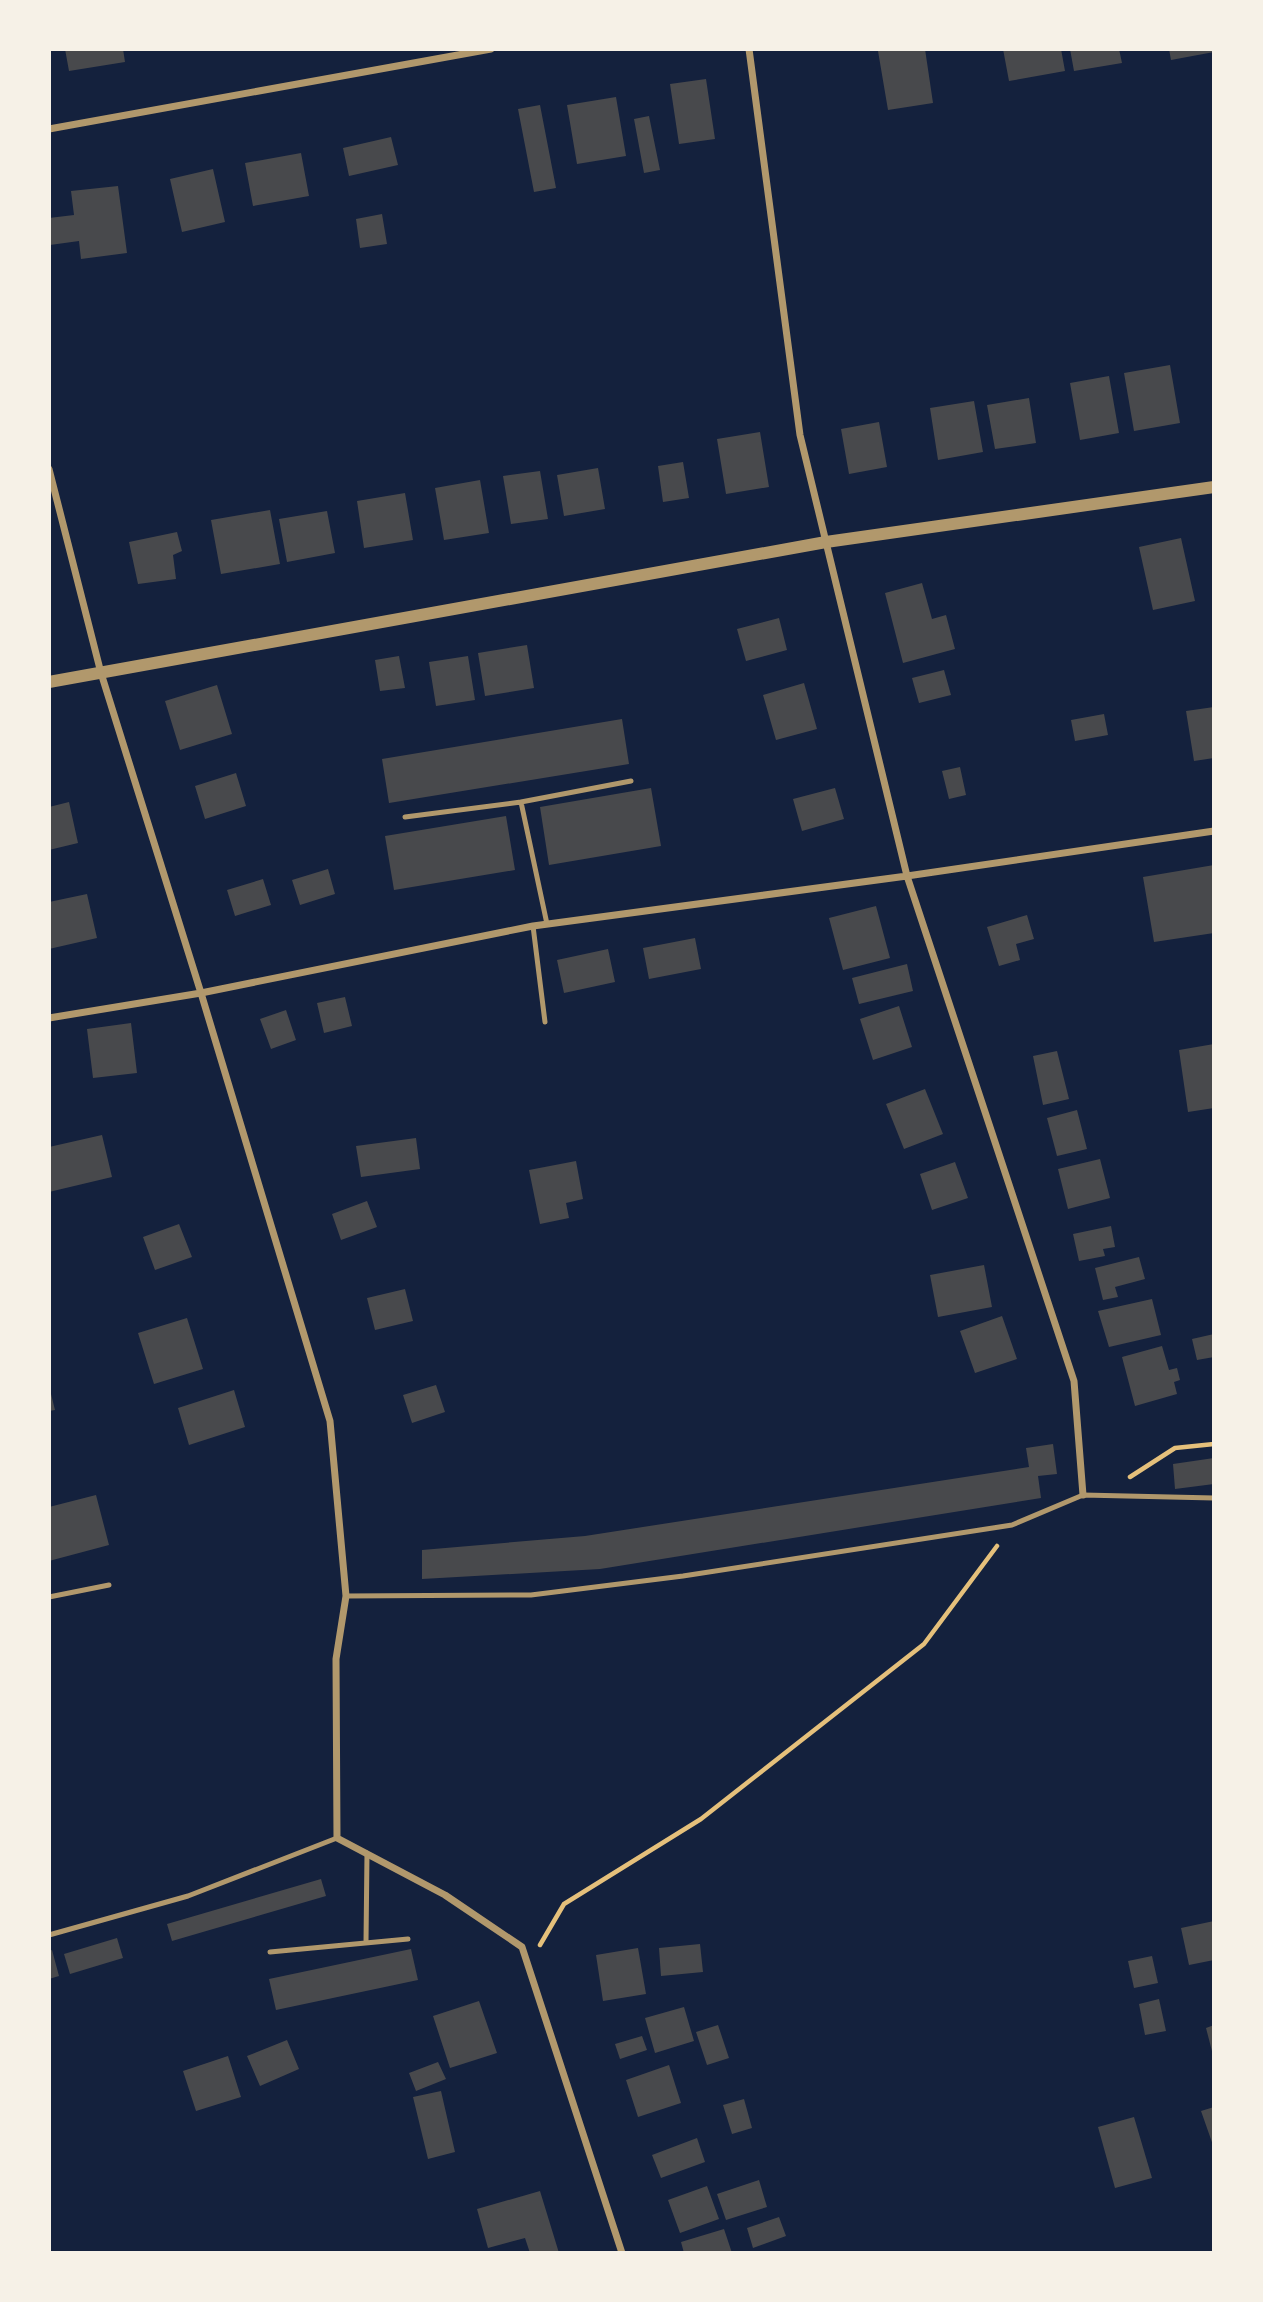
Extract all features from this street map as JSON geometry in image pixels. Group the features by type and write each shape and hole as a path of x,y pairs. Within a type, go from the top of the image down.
{"street":[{"path":"49,129 491,49"},
{"path":"749,49 800,435 907,876 1074,1381 1083,1494"},
{"path":"49,469 101,673 330,1421 345,1597 337,1658 337,1838 445,1895 522,1947 622,2253"},
{"path":"49,682 826,542 1214,487"},
{"path":"49,1018 201,993 533,926 907,876 1214,831"}],"lane":[{"path":"405,817 521,802 631,780"},
{"path":"521,802 547,925"},
{"path":"533,926 545,1022"},
{"path":"345,1597 531,1595 683,1576 1012,1525 1083,1494 1214,1498"},
{"path":"49,1597 109,1585"},
{"path":"49,1935 188,1896 337,1838"},
{"path":"366,1942 367,1853"},
{"path":"270,1952 408,1939"}],"path":[{"path":"1108,1495 1137,1471 1175,1448 1214,1444"},
{"path":"528,1965 564,1904 701,1819 924,1644 1012,1525"}],"building":[{"path":"65,49 123,49 125,62 69,71"},
{"path":"925,49 933,103 888,110 878,51"},
{"path":"1003,49 1061,49 1065,71 1009,81"},
{"path":"1070,49 1119,49 1122,63 1074,71"},
{"path":"1169,49 1214,49 1214,52 1171,60"},
{"path":"706,79 715,139 679,144 670,84"},
{"path":"616,97 626,156 577,164 567,105"},
{"path":"540,105 556,188 534,192 518,109"},
{"path":"649,116 660,170 644,173 634,119"},
{"path":"391,137 398,165 349,176 343,148"},
{"path":"301,153 309,196 253,206 245,163"},
{"path":"213,169 225,222 182,232 170,179"},
{"path":"118,186 127,253 81,259 79,241 50,245 49,218 74,215 71,191"},
{"path":"382,214 387,244 360,248 356,219"},
{"path":"1170,365 1180,423 1134,431 1124,373"},
{"path":"1109,376 1119,433 1080,440 1070,383"},
{"path":"1029,398 1036,443 995,449 987,405"},
{"path":"974,401 983,452 938,460 930,408"},
{"path":"879,422 887,467 849,474 841,429"},
{"path":"760,432 769,487 726,494 717,439"},
{"path":"683,462 689,498 663,502 658,466"},
{"path":"598,468 605,509 564,516 557,475"},
{"path":"540,471 548,519 511,524 503,476"},
{"path":"480,480 489,533 444,540 435,488"},
{"path":"405,493 413,540 364,548 357,501"},
{"path":"270,510 280,564 221,574 211,520"},
{"path":"327,511 335,553 287,562 279,519"},
{"path":"177,532 182,551 173,555 176,579 138,584 129,542"},
{"path":"1181,538 1195,601 1153,610 1139,547"},
{"path":"922,583 932,619 946,615 955,649 903,663 885,593"},
{"path":"779,618 787,650 746,661 737,629"},
{"path":"527,645 534,688 485,696 478,653"},
{"path":"399,656 405,688 380,691 375,660"},
{"path":"468,656 475,700 436,706 429,662"},
{"path":"944,670 951,695 919,703 912,678"},
{"path":"804,683 817,729 776,740 763,695"},
{"path":"217,685 232,734 180,750 165,701"},
{"path":"1214,707 1214,758 1194,761 1186,711"},
{"path":"1104,714 1108,735 1075,741 1071,720"},
{"path":"622,719 629,764 389,803 382,759"},
{"path":"960,767 966,795 949,799 942,771"},
{"path":"236,773 246,806 205,819 195,786"},
{"path":"651,788 661,846 549,865 540,807"},
{"path":"835,788 844,819 802,831 793,799"},
{"path":"69,802 78,843 49,850 49,807"},
{"path":"506,816 515,870 394,890 385,836"},
{"path":"1214,865 1214,933 1154,942 1143,877"},
{"path":"328,869 335,894 300,905 292,880"},
{"path":"263,879 271,905 235,916 227,890"},
{"path":"87,894 97,938 49,949 49,902"},
{"path":"876,906 890,958 843,970 829,918"},
{"path":"1027,915 1034,939 1016,944 1020,960 999,966 987,927"},
{"path":"695,938 701,969 649,979 643,948"},
{"path":"608,949 615,982 564,993 557,960"},
{"path":"907,964 913,991 859,1004 852,978"},
{"path":"345,997 352,1026 324,1033 317,1003"},
{"path":"899,1006 912,1047 873,1060 860,1019"},
{"path":"286,1010 296,1040 271,1049 260,1019"},
{"path":"131,1023 137,1073 93,1078 87,1029"},
{"path":"1214,1044 1214,1108 1188,1112 1179,1050"},
{"path":"1057,1051 1069,1099 1043,1105 1033,1056"},
{"path":"925,1089 943,1134 904,1149 886,1104"},
{"path":"1077,1110 1087,1149 1057,1156 1047,1118"},
{"path":"102,1135 112,1177 49,1192 49,1147"},
{"path":"416,1138 420,1169 361,1177 356,1146"},
{"path":"1100,1159 1110,1198 1068,1209 1058,1169"},
{"path":"576,1161 583,1199 566,1203 569,1218 540,1224 529,1170"},
{"path":"955,1162 968,1198 932,1210 920,1174"},
{"path":"367,1201 377,1227 341,1240 332,1214"},
{"path":"179,1224 192,1257 155,1270 143,1237"},
{"path":"1111,1226 1115,1247 1103,1249 1105,1256 1079,1261 1073,1234"},
{"path":"1139,1257 1145,1279 1115,1287 1118,1297 1103,1300 1095,1268"},
{"path":"984,1265 992,1307 938,1317 930,1275"},
{"path":"405,1289 413,1321 375,1330 367,1298"},
{"path":"1152,1299 1161,1335 1109,1347 1098,1311"},
{"path":"1002,1316 1017,1359 975,1373 960,1331"},
{"path":"187,1318 203,1369 154,1384 138,1333"},
{"path":"1214,1334 1214,1357 1197,1360 1192,1339"},
{"path":"1162,1346 1169,1370 1177,1368 1180,1380 1174,1382 1177,1394 1135,1406 1122,1357"},
{"path":"436,1385 445,1412 412,1423 403,1395"},
{"path":"49,1386 55,1410 49,1411"},
{"path":"234,1390 245,1427 189,1445 178,1408"},
{"path":"1053,1444 1057,1474 1038,1476 1041,1498 600,1569 422,1579 422,1550 585,1536 1029,1467 1026,1448"},
{"path":"1214,1458 1214,1484 1175,1489 1173,1464"},
{"path":"96,1495 109,1545 49,1561 49,1507"},
{"path":"321,1879 326,1896 172,1941 167,1924"},
{"path":"1214,1921 1214,1960 1189,1965 1181,1928"},
{"path":"117,1938 123,1958 70,1974 64,1954"},
{"path":"700,1944 703,1972 661,1976 659,1948"},
{"path":"638,1948 646,1994 603,2001 596,1955"},
{"path":"411,1949 418,1980 276,2010 269,1979"},
{"path":"52,1950 59,1976 49,1979 49,1951"},
{"path":"1152,1956 1158,1983 1134,1988 1128,1961"},
{"path":"1159,1999 1166,2031 1145,2035 1139,2004"},
{"path":"479,2001 497,2053 450,2068 433,2016"},
{"path":"684,2007 694,2041 655,2053 645,2018"},
{"path":"718,2025 729,2058 707,2065 696,2032"},
{"path":"1214,2025 1214,2055 1213,2055 1206,2028"},
{"path":"642,2036 647,2050 620,2059 615,2044"},
{"path":"287,2040 299,2069 260,2086 247,2056"},
{"path":"228,2056 241,2097 196,2111 183,2071"},
{"path":"438,2062 446,2079 416,2091 409,2073"},
{"path":"669,2065 681,2103 638,2117 626,2080"},
{"path":"441,2091 455,2152 428,2159 413,2097"},
{"path":"744,2099 752,2128 732,2134 723,2105"},
{"path":"1214,2107 1214,2148 1201,2111"},
{"path":"1134,2117 1152,2178 1115,2188 1098,2127"},
{"path":"697,2138 705,2162 661,2178 652,2155"},
{"path":"759,2180 767,2207 726,2220 717,2194"},
{"path":"707,2186 719,2219 680,2233 668,2200"},
{"path":"540,2191 559,2253 530,2253 525,2238 488,2248 477,2209"},
{"path":"779,2217 786,2236 753,2248 747,2228"},
{"path":"724,2229 732,2253 684,2253 681,2242"}]}
